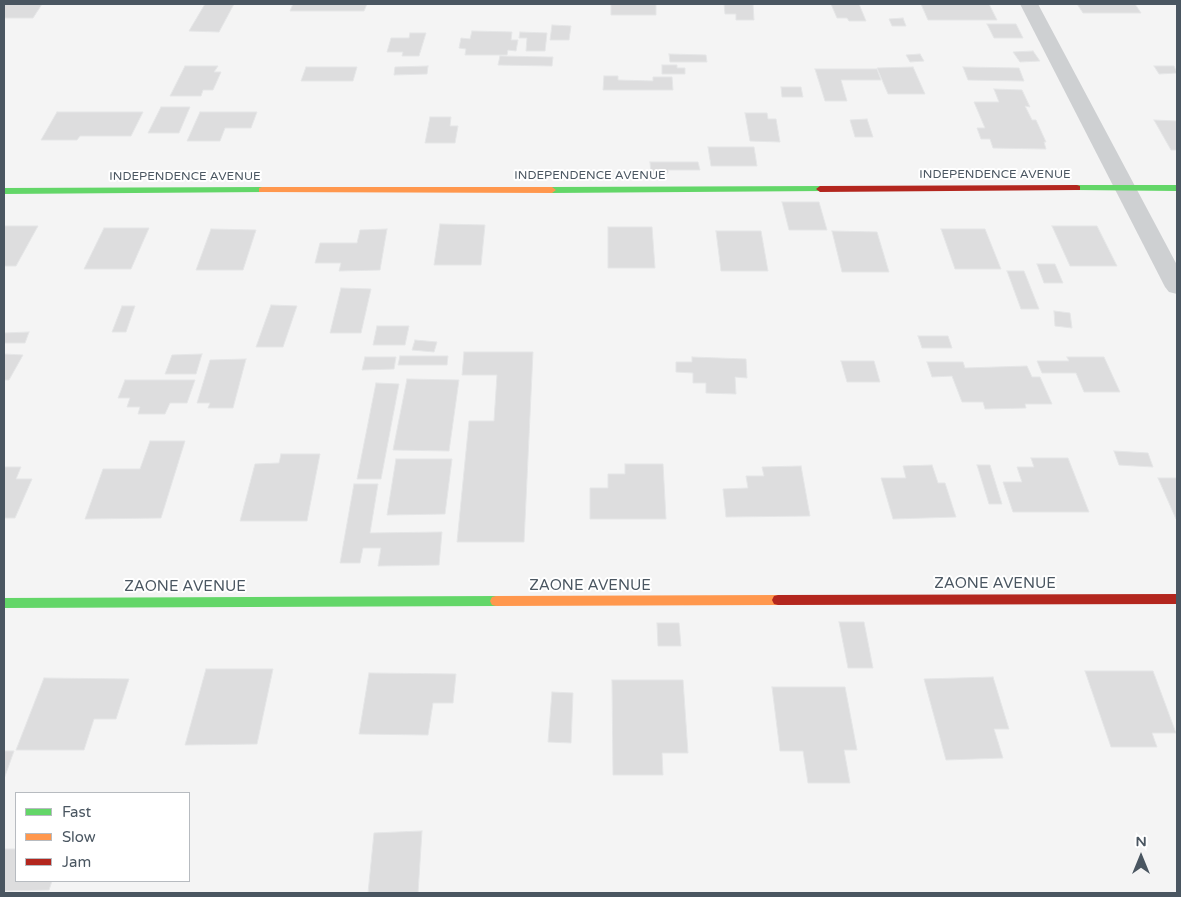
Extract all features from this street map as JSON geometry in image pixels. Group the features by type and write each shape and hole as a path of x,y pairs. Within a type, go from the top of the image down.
{"street":[{"path":"1029,4 1177,287"},
{"name":"INDEPENDENCE AVENUE","path":"4,191 1177,188"},
{"name":"ZAONE AVENUE","path":"4,603 1177,599"}],"building":[{"path":"4,4 42,4 33,18 4,18"},
{"path":"205,4 234,4 219,32 189,31"},
{"path":"293,4 367,4 364,11 290,11"},
{"path":"611,4 656,4 656,15 611,15"},
{"path":"724,4 753,4 754,20 736,20 736,14 725,14"},
{"path":"831,4 859,4 866,21 849,21 847,18 837,18"},
{"path":"921,4 989,4 997,20 928,20"},
{"path":"1077,4 1135,4 1141,13 1083,13"},
{"path":"903,18 906,26 892,26 889,19"},
{"path":"987,24 1016,24 1023,38 994,38"},
{"path":"552,25 571,26 569,40 550,40"},
{"path":"472,31 512,32 511,40 518,40 516,51 508,50 507,55 465,55 466,49 459,48 461,38 470,39"},
{"path":"520,32 547,33 545,51 526,51 527,38 519,38"},
{"path":"410,33 426,33 419,56 402,56 403,52 387,52 391,38 409,38"},
{"path":"1033,51 1040,61 1020,62 1013,52"},
{"path":"669,54 706,55 707,62 670,62"},
{"path":"920,54 924,61 910,62 906,55"},
{"path":"500,56 553,57 552,66 498,65"},
{"path":"662,65 677,65 677,68 685,68 685,74 662,74"},
{"path":"185,66 218,66 214,72 221,72 213,90 203,90 201,96 170,96"},
{"path":"428,66 427,74 394,75 395,67"},
{"path":"1154,66 1174,66 1177,73 1159,74"},
{"path":"306,67 357,67 353,81 301,81"},
{"path":"913,67 925,94 888,94 877,68"},
{"path":"963,67 1019,68 1024,81 968,80"},
{"path":"815,69 877,69 881,80 841,80 847,101 825,101"},
{"path":"604,76 618,76 618,80 653,81 653,77 672,77 673,90 603,90"},
{"path":"781,87 801,87 803,97 782,97"},
{"path":"994,89 1022,90 1030,107 1025,106 1032,120 1036,120 1046,142 1044,142 1046,149 993,148 990,139 981,139 977,128 985,128 974,102 999,102"},
{"path":"161,107 190,107 179,133 148,133"},
{"path":"57,112 143,112 131,136 80,136 77,140 41,140"},
{"path":"200,112 257,112 251,128 225,128 220,141 187,141"},
{"path":"745,113 767,113 768,119 776,119 780,142 750,141"},
{"path":"430,117 451,117 450,126 458,126 455,143 425,143"},
{"path":"867,119 873,137 855,137 850,120"},
{"path":"1154,120 1177,121 1177,150 1171,150"},
{"path":"708,147 754,147 757,166 711,166"},
{"path":"650,162 698,162 700,170 668,170 668,173 651,174"},
{"path":"782,202 819,202 827,230 789,230"},
{"path":"440,224 485,225 481,265 434,265"},
{"path":"4,226 38,226 16,266 4,266"},
{"path":"1052,226 1097,226 1117,266 1070,266"},
{"path":"608,227 652,227 655,268 608,268"},
{"path":"104,228 149,228 131,269 84,269"},
{"path":"211,229 256,230 243,270 196,270"},
{"path":"387,229 380,270 339,271 341,263 315,263 320,243 357,243 360,230"},
{"path":"941,229 985,229 1001,269 955,269"},
{"path":"716,231 761,231 768,271 721,271"},
{"path":"832,231 877,232 889,272 842,272"},
{"path":"1037,264 1055,264 1063,283 1044,283"},
{"path":"1007,271 1024,271 1039,309 1021,309"},
{"path":"341,288 371,289 361,333 330,333"},
{"path":"271,305 297,306 283,347 256,347"},
{"path":"122,306 135,306 126,332 112,332"},
{"path":"1054,311 1070,313 1072,328 1055,326"},
{"path":"377,326 409,326 405,345 373,345"},
{"path":"29,332 25,343 4,343 4,333"},
{"path":"918,336 948,336 952,348 922,348"},
{"path":"415,340 437,342 434,352 412,350"},
{"path":"464,352 533,352 524,542 457,542 469,421 494,421 497,375 462,375"},
{"path":"4,354 23,355 9,380 4,380"},
{"path":"202,354 196,374 165,374 172,355"},
{"path":"400,356 448,356 447,365 398,365"},
{"path":"365,357 396,357 394,369 362,370"},
{"path":"692,357 746,359 747,378 735,377 736,394 706,393 706,383 693,383 693,373 676,372 676,362 692,362"},
{"path":"1067,357 1104,357 1120,392 1084,392 1076,373 1042,373 1037,361 1069,361"},
{"path":"246,359 233,408 208,408 210,403 197,403 210,360"},
{"path":"841,361 874,361 880,382 847,382"},
{"path":"927,362 963,362 965,368 1027,366 1032,377 1040,377 1052,404 1025,404 1026,408 985,409 983,402 962,402 952,376 932,377"},
{"path":"407,379 459,380 449,451 393,450"},
{"path":"125,380 195,380 187,403 170,403 165,414 138,414 140,407 127,407 130,398 118,398"},
{"path":"376,383 399,384 381,479 357,479"},
{"path":"150,441 185,441 161,518 85,519 103,469 140,469"},
{"path":"1114,451 1148,453 1153,467 1119,465"},
{"path":"281,454 320,454 307,521 240,521 255,464 279,463"},
{"path":"1031,458 1068,458 1089,512 1013,512 1003,482 1022,482 1017,467 1034,467"},
{"path":"396,459 452,459 445,514 387,515"},
{"path":"625,464 663,464 666,519 590,519 590,488 608,488 608,474 625,474"},
{"path":"932,465 938,483 945,483 956,517 893,519 881,478 906,478 903,466"},
{"path":"977,465 990,465 1002,504 989,504"},
{"path":"801,466 810,516 726,517 723,489 748,488 746,476 764,476 762,467"},
{"path":"4,467 21,467 16,479 32,479 15,518 4,518"},
{"path":"1158,478 1177,478 1177,519 1176,519"},
{"path":"354,484 378,484 370,533 442,532 439,565 378,566 381,548 363,548 360,563 340,563"},
{"path":"839,622 864,622 873,668 848,668"},
{"path":"657,623 679,623 681,646 658,646"},
{"path":"206,669 273,669 257,744 185,745"},
{"path":"1085,671 1153,671 1176,733 1152,733 1157,747 1111,747"},
{"path":"369,673 456,674 453,703 433,703 428,735 359,734"},
{"path":"993,677 1009,729 994,729 1003,758 946,760 924,679"},
{"path":"44,678 129,679 116,719 94,719 84,750 16,750"},
{"path":"612,680 683,680 688,753 662,753 663,775 613,775"},
{"path":"772,687 845,687 857,750 844,750 850,783 808,783 803,751 780,751"},
{"path":"552,692 573,693 571,743 548,742"},
{"path":"4,751 14,751 4,779"},
{"path":"422,831 418,893 368,893 374,833"},
{"path":"4,849 15,849 15,882 52,882 49,890 4,891"}],"traffic: fast":[{"path":"1077,188 1177,188"},
{"path":"552,190 820,189"},
{"path":"4,191 262,190"},
{"path":"4,603 496,601"}],"traffic: slow":[{"path":"262,190 552,190"},
{"path":"496,601 778,600"}],"traffic: jam":[{"path":"820,189 1077,188"},
{"path":"778,600 1177,599"}]}
